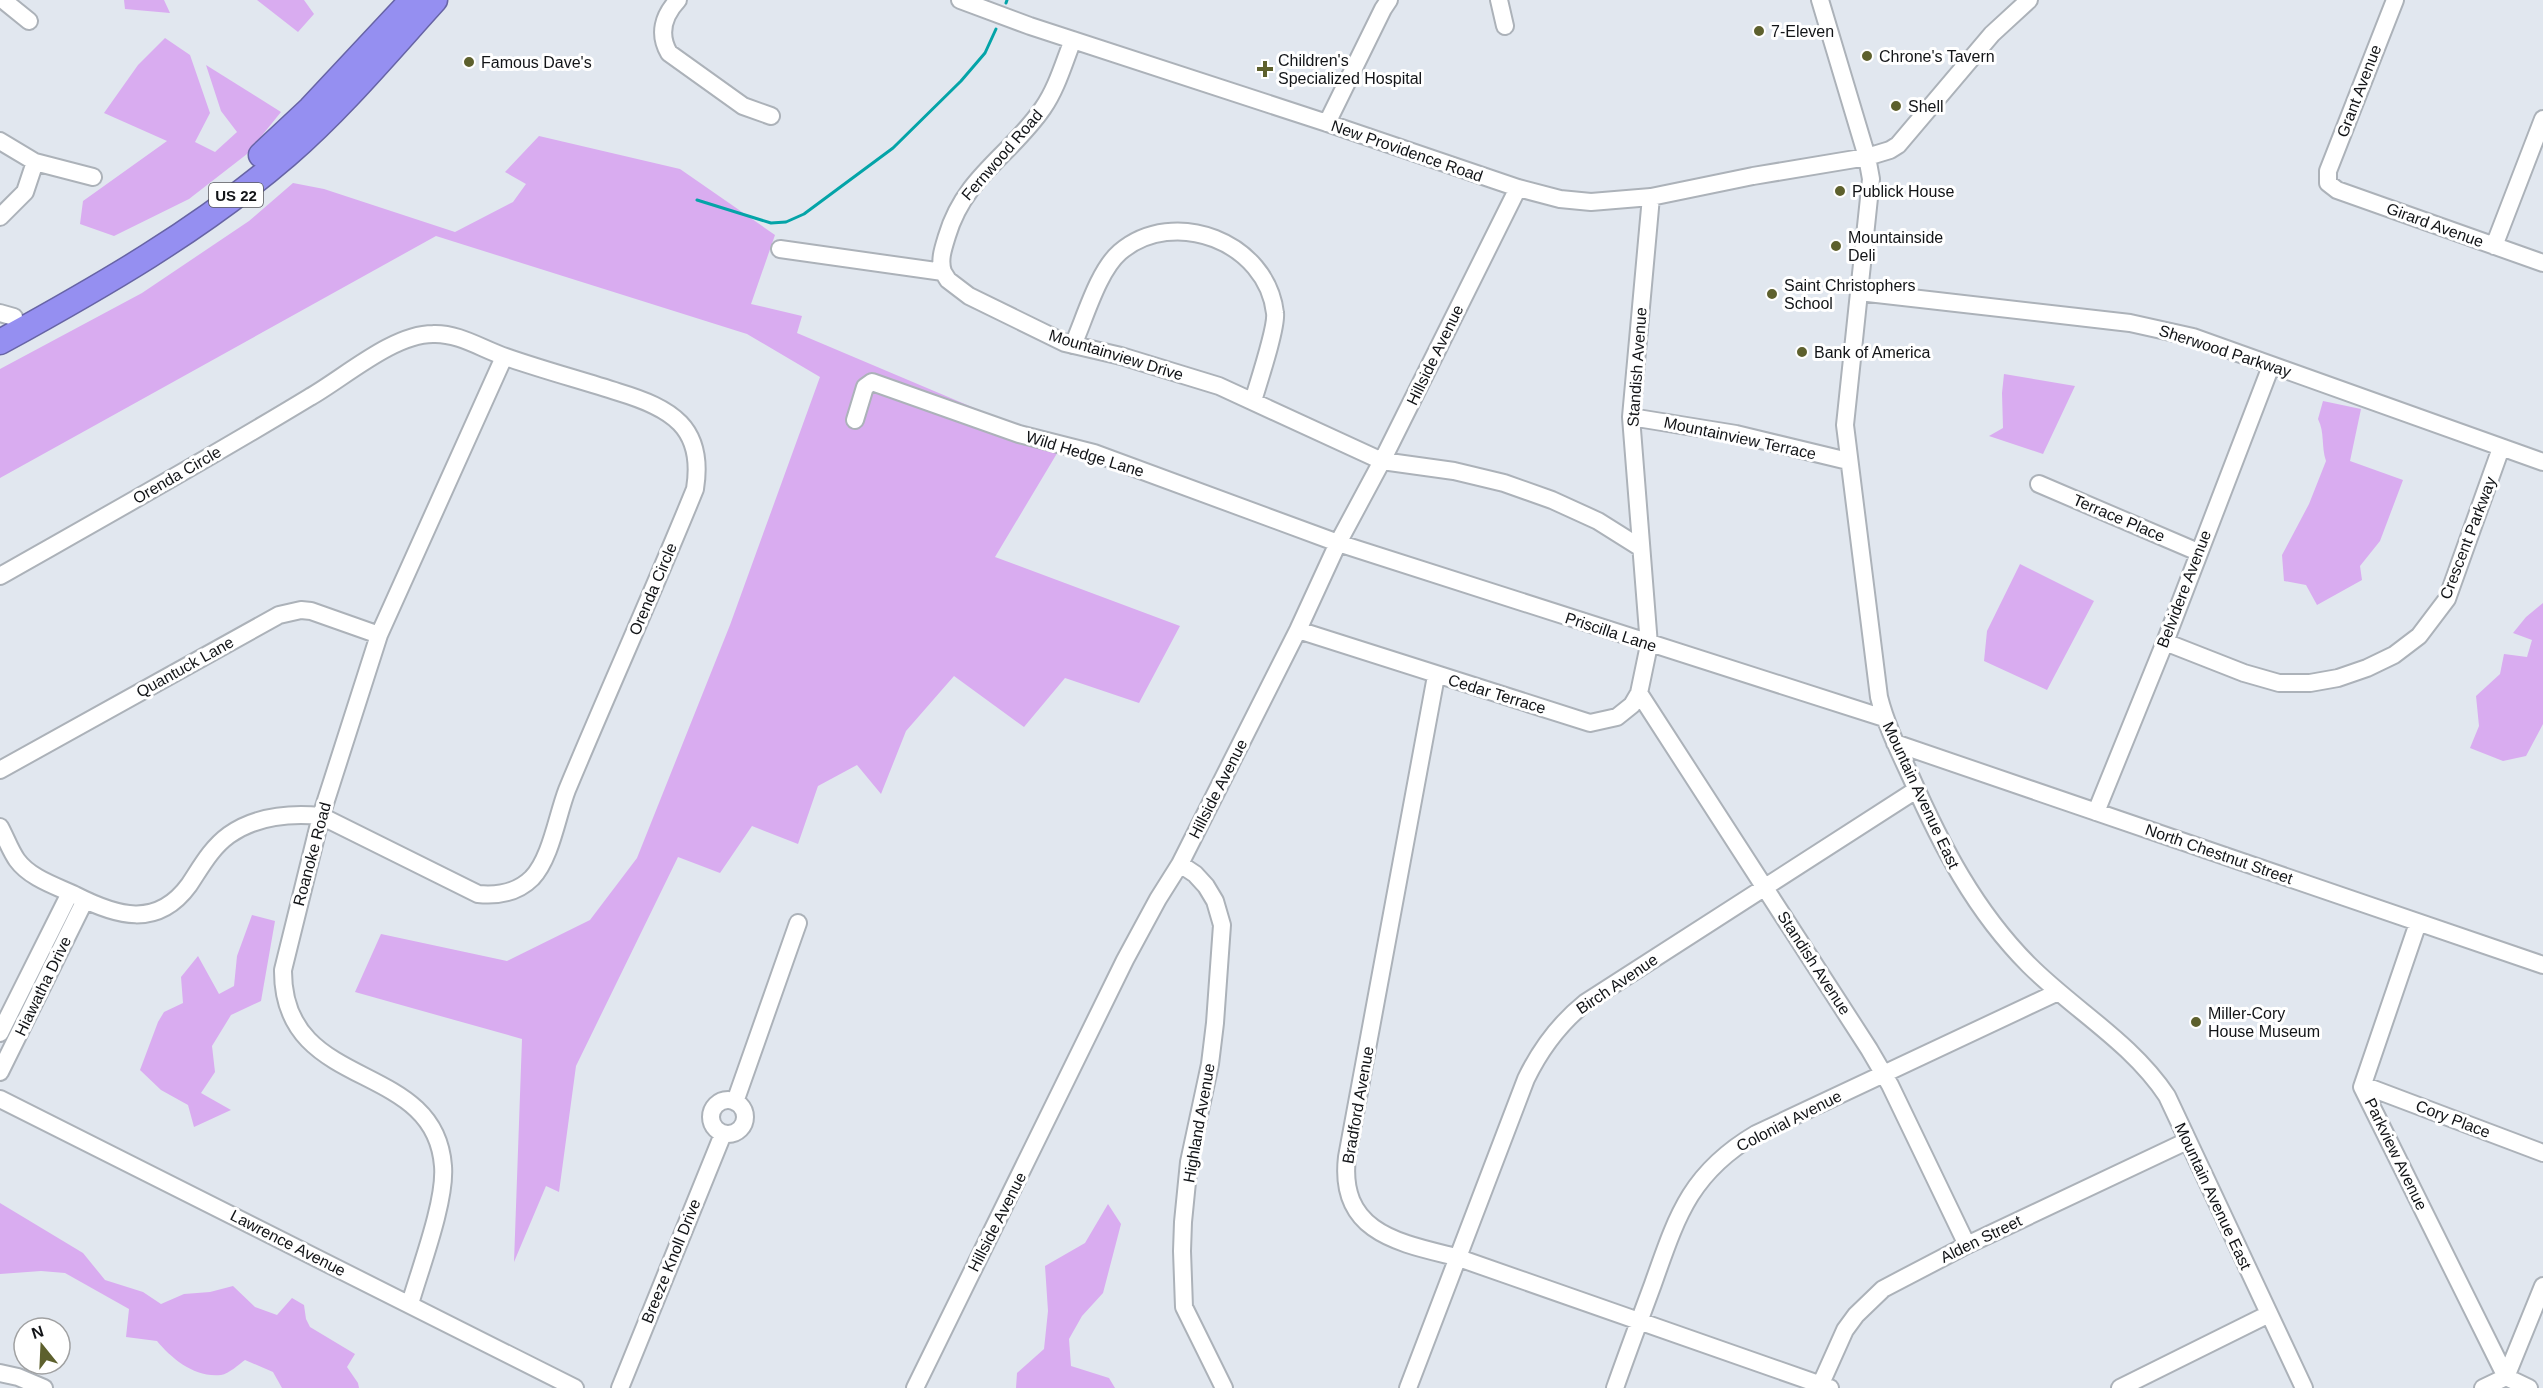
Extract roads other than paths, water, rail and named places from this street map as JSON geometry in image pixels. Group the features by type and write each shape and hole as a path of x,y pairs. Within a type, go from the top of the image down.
{"highway":[{"name":"US 22","path":"5,318 125,254 210,196 275,144 412,0"},
{"name":"US 22","path":"0,342 160,250 287,155 348,96 435,0"}],"street":[{"path":"3,0 28,21"},
{"path":"678,0 666,16 662,27 665,46 669,53 743,106 771,116"},
{"name":"New Providence Road","path":"960,0 1073,40 1518,188 1560,199 1591,202 1651,197 1753,176 1867,157 1890,150 1898,145 1992,34 2029,0"},
{"path":"1327,123 1389,0"},
{"path":"1499,0 1505,26"},
{"name":"Mountain Avenue East","path":"1820,0 1867,157 1871,179 1846,414 1848,461 1879,697 1884,718 1944,849 1975,899 2027,963 2058,992 2132,1052 2151,1073 2166,1096 2304,1388"},
{"name":"Grant Avenue","path":"2328,183 2328,171 2395,0"},
{"name":"Fernwood Road","path":"943,272 942,251 958,206 980,176 1030,125 1044,107 1073,40"},
{"path":"2494,246 2543,119"},
{"path":"0,141 35,162 93,177"},
{"path":"0,217 25,192 35,162"},
{"name":"Girard Avenue","path":"2328,183 2337,190 2543,263"},
{"name":"Hillside Avenue","path":"915,1388 1125,960 1180,864 1298,630 1338,543 1382,461 1518,188"},
{"name":"Standish Avenue","path":"1649,645 1631,417 1651,197"},
{"path":"1073,345 1108,265 1121,251 1154,234 1182,231 1200,234 1228,245 1244,256 1258,271 1271,297 1276,316 1253,401"},
{"path":"780,249 943,272"},
{"name":"Mountainview Drive","path":"943,272 948,280 969,296 1035,330 1073,345 1121,356 1208,383 1253,401 1382,461 1454,471 1504,483 1552,500 1598,521 1641,548"},
{"name":"Sherwood Parkway","path":"1859,292 2130,323 2193,337 2543,462"},
{"name":"Orenda Circle","path":"0,576 312,397 400,340 416,335 441,334 457,338 504,357 646,400 670,413 681,424 693,444 697,466 695,489 566,793 540,868 523,885 501,894 478,894 321,816 293,814 254,823 230,835 210,855 181,895 162,908 151,912 119,914 78,897 31,873 22,866 0,827"},
{"name":"Roanoke Road","path":"410,1304 442,1189 444,1168 437,1140 422,1114 408,1101 317,1050 303,1036 292,1019 283,990 284,960 321,816 379,635 504,357"},
{"name":"Belvidere Avenue","path":"2096,812 2165,642 2271,366"},
{"name":"Wild Hedge Lane","path":"855,420 865,387 872,382 1019,434 1094,453 1338,543"},
{"name":"Mountainview Terrace","path":"1631,417 1736,434 1848,461"},
{"name":"Crescent Parkway","path":"2165,642 2244,674 2279,683 2310,683 2337,678 2367,668 2394,655 2419,636 2447,599 2501,448"},
{"name":"Terrace Place","path":"2039,484 2198,552"},
{"name":"Priscilla Lane","path":"1338,543 1649,645 1884,718"},
{"name":"Quantuck Lane","path":"0,770 279,615 301,610 311,611 379,635"},
{"name":"Cedar Terrace","path":"1298,630 1590,723 1609,720 1625,712 1639,693"},
{"path":"1639,693 1649,645"},
{"name":"Bradford Avenue","path":"1436,675 1346,1165 1347,1181 1354,1204 1374,1229 1400,1243 1456,1257 1823,1387"},
{"name":"Standish Avenue","path":"1639,693 1766,887 1884,1074 1967,1245"},
{"name":"North Chestnut Street","path":"1895,743 2418,923 2542,962"},
{"name":"Birch Avenue","path":"1408,1388 1526,1078 1536,1059 1558,1028 1586,1003 1916,790"},
{"name":"Highland Avenue","path":"1180,864 1195,874 1206,886 1215,901 1222,925 1214,1034 1210,1064 1189,1162 1182,1251 1184,1307 1224,1388"},
{"name":"Hiawatha Drive","path":"0,1033 78,897"},
{"name":"Hiawatha Drive","path":"0,1072 78,897"},
{"path":"735,1101 798,923"},
{"name":"Parkview Avenue","path":"2418,923 2363,1085 2506,1377"},
{"name":"Colonial Avenue","path":"1615,1388 1680,1211 1689,1195 1712,1167 1733,1149 1756,1134 2058,992"},
{"name":"Cory Place","path":"2363,1085 2543,1153"},
{"name":"Lawrence Avenue","path":"0,1099 575,1388"},
{"path":"723,1101 735,1101 743,1110 745,1121 739,1131 723,1134 711,1124 711,1113 713,1108 723,1101"},
{"name":"Breeze Knoll Drive","path":"620,1388 723,1134"},
{"name":"Alden Street","path":"1823,1387 1845,1330 1868,1302 1883,1289 1967,1245 2187,1141"},
{"path":"2483,1388 2506,1377 2543,1286"},
{"path":"2120,1388 2269,1314"},
{"path":"0,1373 18,1377 44,1388"},
{"path":"2506,1377 2529,1388"}],"waterway":[{"path":"697,200 771,223 786,222 804,214 893,148 961,81 985,53 996,29"}],"place":[{"name":"7-Eleven","path":"1759,31"},
{"name":"Chrone's Tavern","path":"1867,56"},
{"name":"Famous Dave's","path":"469,62"},
{"name":"Children's Specialized Hospital","path":"1265,69"},
{"name":"Shell","path":"1896,106"},
{"name":"Publick House","path":"1840,191"},
{"name":"Mountainside Deli","path":"1836,246"},
{"name":"Saint Christophers School","path":"1772,294"},
{"name":"Bank of America","path":"1802,352"},
{"name":"Miller-Cory House Museum","path":"2196,1022"}]}
